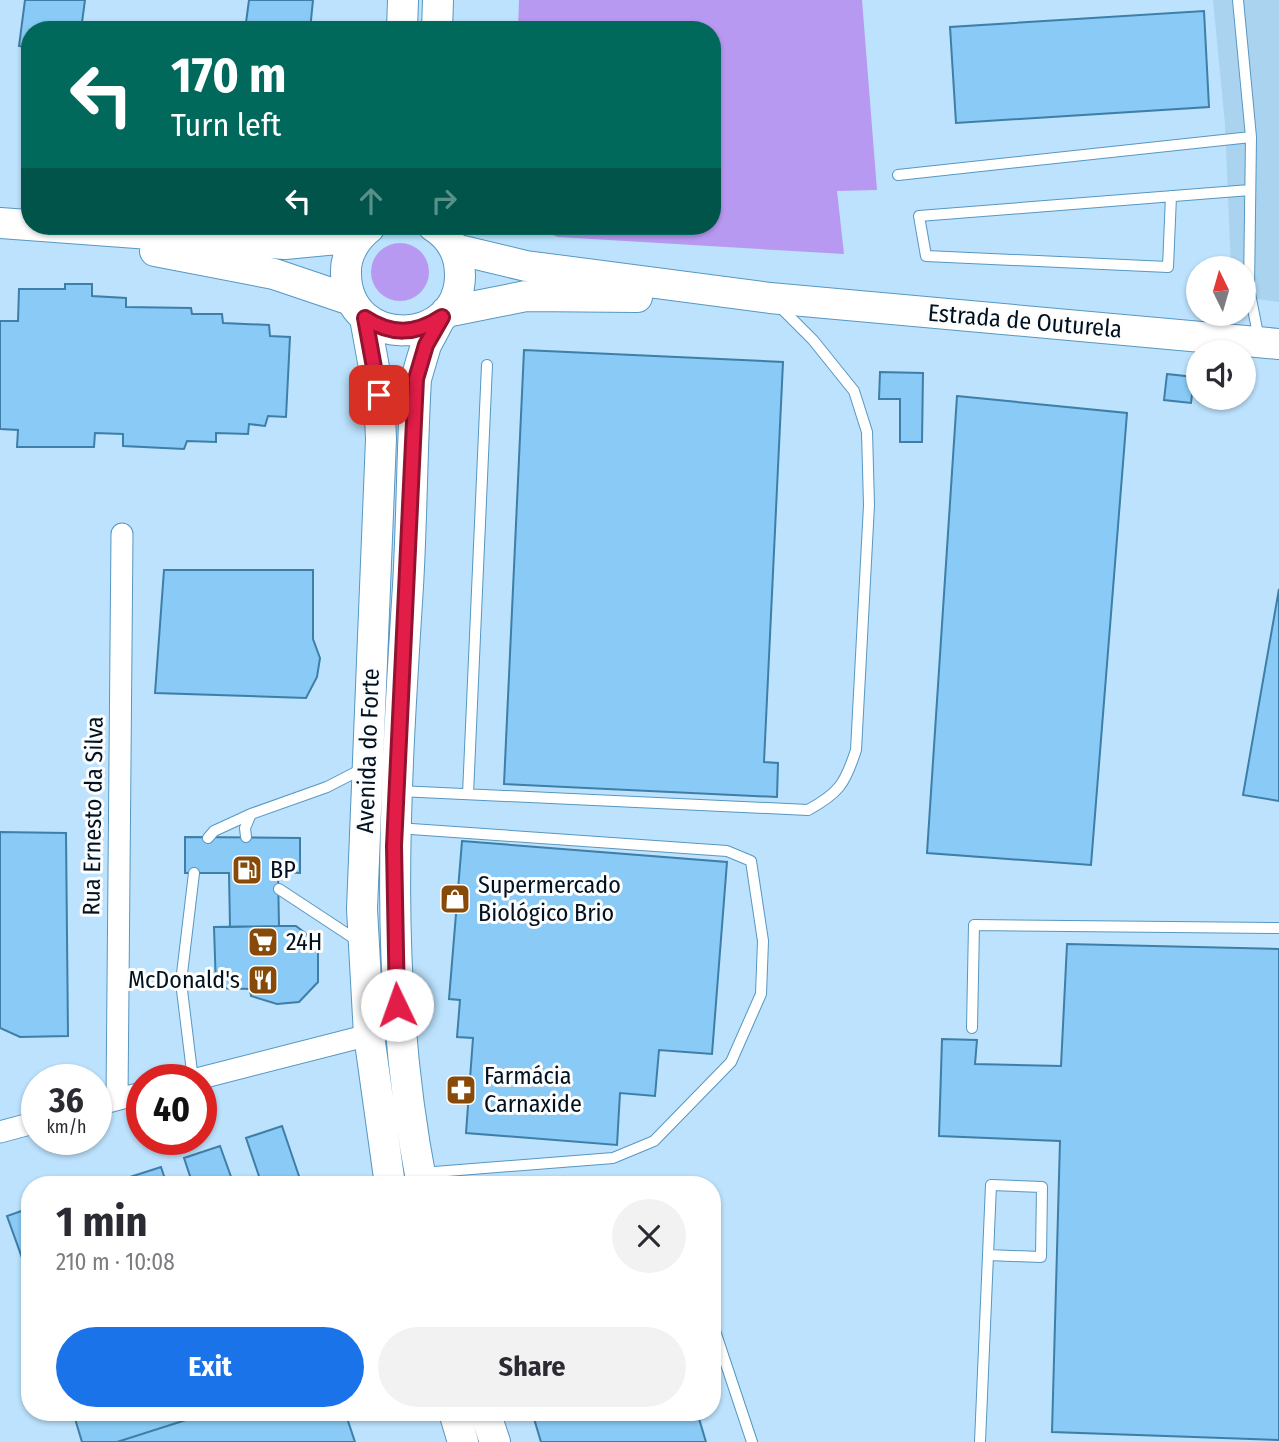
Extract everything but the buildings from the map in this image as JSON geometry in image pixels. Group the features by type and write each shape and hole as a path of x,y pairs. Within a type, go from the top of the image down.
{"street":[{"path":"402,21 403,0"},
{"path":"437,21 438,0"},
{"path":"67,235 274,274 358,309"},
{"path":"157,235 285,244 341,235"},
{"name":"Avenida do Forte","path":"364,235 345,267 379,395 381,439 367,761 363,944 369,1035 389,1176"},
{"name":"Avenida do Forte","path":"420,1176 403,1073 397,1005 394,828 416,379 426,345 460,282 460,265 443,235"},
{"name":"Estrada de Outurela","path":"447,235 526,266 771,298 1270,342"},
{"name":"Estrada de Outurela","path":"358,309 395,331 428,327 444,315 526,296 771,298"},
{"name":"Rua Ernesto da Silva","path":"108,1064 122,534"},
{"path":"217,1074 369,1035"},
{"path":"0,1132 21,1126"},
{"path":"457,1421 463,1442"},
{"path":"488,1421 495,1442"}],"lane":[{"path":"1238,0 1251,137 1249,289 1270,342"},
{"path":"898,175 1251,137"},
{"path":"1171,196 1168,267 926,256 919,216 1171,196 1250,190"},
{"path":"396,791 808,810 834,796 847,778 856,751 869,505 867,432 854,391 813,340 771,298"},
{"path":"468,794 487,365"},
{"path":"208,838 214,831 251,814 349,778 362,769 367,761"},
{"path":"246,837 245,828 251,814"},
{"path":"394,828 727,851 751,861 763,941 761,994 732,1062 654,1141 613,1158 448,1176"},
{"path":"191,1064 181,982 194,873"},
{"path":"279,889 306,904 363,944"},
{"path":"972,1028 974,925 1279,928"},
{"path":"981,1442 988,1255 991,1185 1042,1187 1041,1257 988,1255"},
{"path":"721,1349 752,1442"}],"shaded area":[{"path":"519,0 862,0 877,190 837,191 844,254 553,235 721,235 721,21 518,21"},
{"path":"1213,0 1279,0 1279,302 1256,299 1256,256 1230,256 1225,124"},
{"path":"400,243 411,245 424,256 429,272 427,283 416,296 400,301 389,299 376,288 371,272 373,261 384,248"}],"place":[{"name":"BP","path":"247,870"},
{"name":"Supermercado Biológico Brio","path":"455,899"},
{"name":"24H","path":"263,942"},
{"name":"McDonald's","path":"263,980"},
{"name":"Farmácia Carnaxide","path":"461,1090"}],"route":[{"path":"379,395 365,318 379,327 412,331 428,327 442,317 420,359 416,379 394,846 397,1005"}]}
